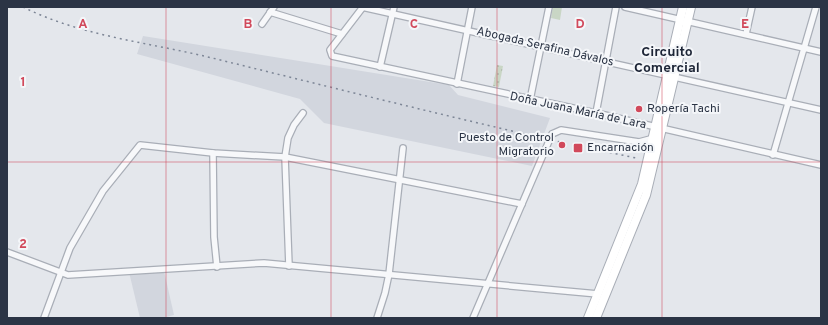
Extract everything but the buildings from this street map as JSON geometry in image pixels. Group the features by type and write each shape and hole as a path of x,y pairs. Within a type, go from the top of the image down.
{"main road":[{"path":"596,318 643,206 660,129 675,77 684,21 683,7"},
{"path":"588,318 637,201 654,138 660,129 666,75 684,21 692,7"}],"street":[{"path":"262,24 272,9 342,34 363,7"},
{"name":"Abogada Serafina Dávalos","path":"363,7 821,110"},
{"path":"380,67 394,7"},
{"path":"457,84 472,7"},
{"path":"530,100 549,7"},
{"path":"596,113 616,7"},
{"path":"625,7 821,52"},
{"path":"746,34 752,7"},
{"path":"773,155 816,7"},
{"name":"Doña Juana María de Lara","path":"342,34 330,50 331,55 334,57 596,113 821,165"},
{"path":"289,266 285,157 288,138 294,125 303,113"},
{"path":"473,318 550,136 556,131 561,130 639,142 654,138"},
{"path":"44,318 70,248 104,191 140,145 213,153 285,157 522,204"},
{"path":"377,318 389,274 403,148"},
{"path":"213,153 214,237 217,267"},
{"path":"7,252 68,275 264,263 598,294"}],"shaded area":[{"path":"143,36 449,85 458,95 550,118 532,166 324,123 300,99 137,54"},
{"path":"164,271 174,315 162,318 140,318 129,272"}],"green space":[{"path":"553,7 562,7 560,20 551,18"},
{"path":"497,65 503,66 499,87 493,86"}],"railway":[{"path":"23,7 44,17 112,37 204,56 426,111 560,142"},
{"path":"598,150 636,158"}],"place":[{"name":"Ropería Tachi","path":"639,109"},
{"name":"Puesto de Control Migratorio","path":"562,145"},
{"name":"Encarnación","path":"578,148"}],"district":[{"name":"Circuito Comercial","path":"667,60"}]}
